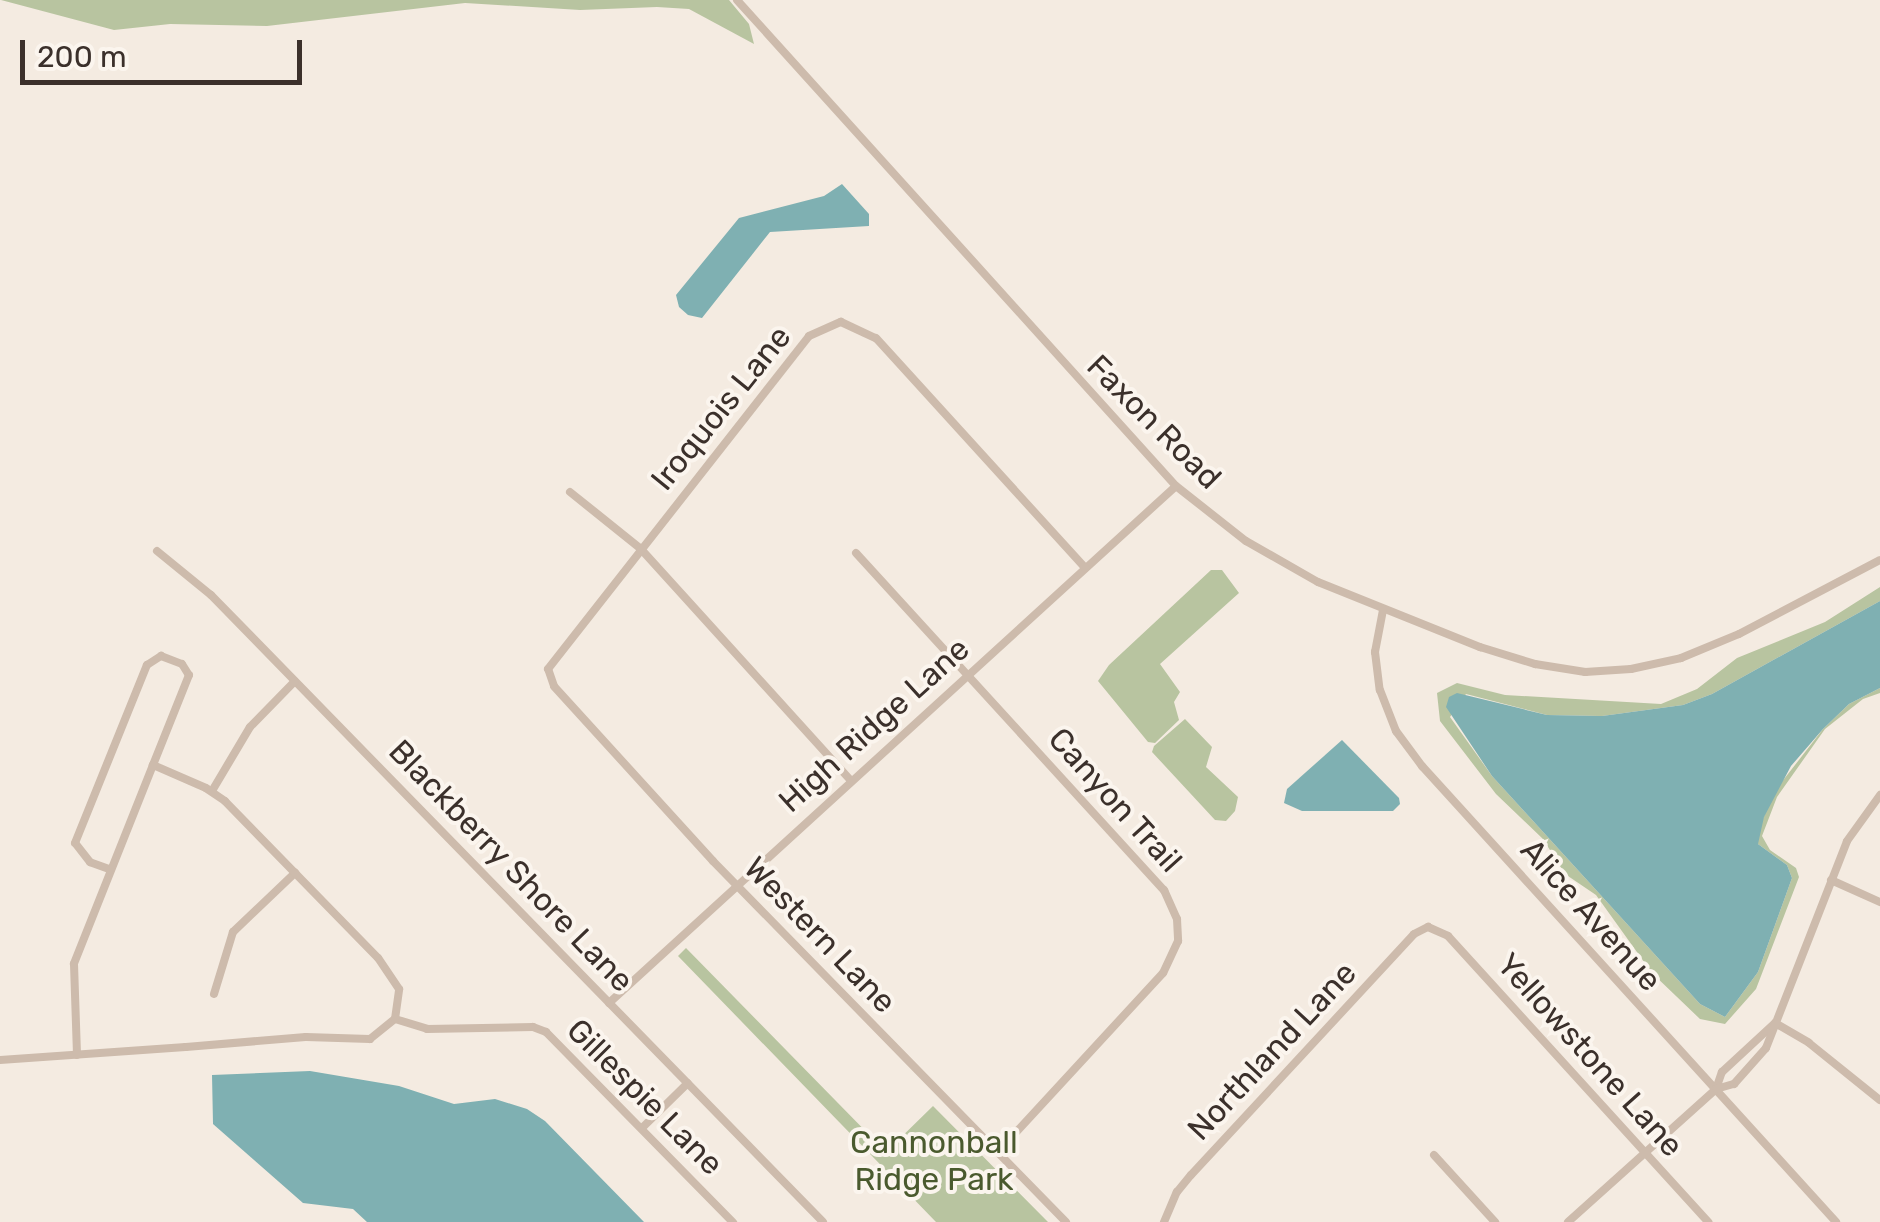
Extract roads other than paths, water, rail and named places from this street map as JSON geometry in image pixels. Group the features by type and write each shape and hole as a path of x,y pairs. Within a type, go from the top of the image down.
{"street":[{"name":"Faxon Road","path":"738,0 1176,486 1246,541 1318,582 1383,610 1535,664 1585,672 1631,669 1681,658 1739,634 1880,560"},
{"name":"Iroquois Lane","path":"548,674 555,657 809,336 840,322 876,338 1085,568"},
{"name":"High Ridge Lane","path":"610,1003 1176,486"},
{"path":"570,492 640,548 850,780"},
{"name":"Blackberry Shore Lane","path":"157,551 188,573 823,1222"},
{"name":"Canyon Trail","path":"856,553 1164,890 1177,919 1178,941 1163,973 998,1152"},
{"name":"Alice Avenue","path":"1383,610 1375,652 1380,690 1396,731 1422,766 1836,1222"},
{"path":"77,1055 74,964 188,676 182,664 161,656 148,665 74,843 90,862 109,869"},
{"name":"Western Lane","path":"548,674 586,722 736,884 1066,1222"},
{"path":"212,791 250,727 295,681"},
{"path":"0,1060 306,1037 370,1039 394,1019 400,996 388,970 212,791 153,765"},
{"path":"1568,1222 1716,1089 1734,1084 1755,1062 1772,1038 1846,841 1880,795"},
{"path":"214,994 233,932 295,873"},
{"path":"1832,880 1880,902"},
{"name":"Yellowstone Lane","path":"1430,927 1448,936 1708,1222"},
{"name":"Northland Lane","path":"1164,1222 1177,1192 1197,1168 1414,934 1430,927"},
{"name":"Gillespie Lane","path":"394,1019 427,1030 533,1027 546,1032 733,1222"},
{"path":"1716,1089 1722,1072 1775,1024"},
{"path":"1775,1024 1808,1043 1880,1100"},
{"path":"642,1128 688,1083"},
{"path":"1434,1156 1495,1222"},
{"path":"808,1222 815,1214"}],"water":[{"path":"842,184 869,214 869,226 770,232 702,318 688,315 679,307 676,295 739,218 824,196"},
{"path":"1880,601 1880,688 1849,704 1823,729 1791,766 1764,817 1758,844 1787,865 1792,878 1758,972 1725,1017 1700,1004 1492,776 1446,707 1449,697 1457,693 1547,715 1602,716 1683,705 1712,694"},
{"path":"1342,740 1399,798 1400,804 1393,811 1302,811 1284,803 1287,789"},
{"path":"310,1071 399,1086 454,1104 495,1099 527,1109 545,1121 644,1222 367,1222 353,1209 303,1203 213,1124 212,1075"}],"park label":[{"name":"Cannonball Ridge Park","path":"934,1162"}]}
